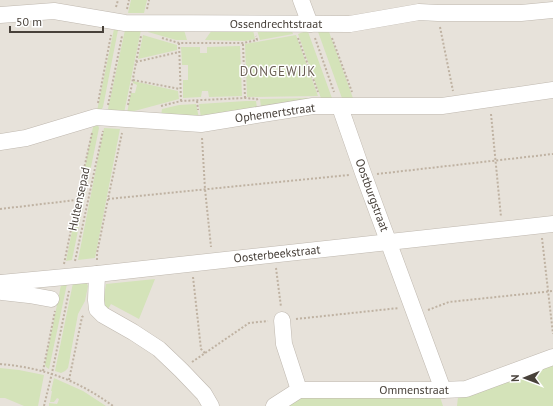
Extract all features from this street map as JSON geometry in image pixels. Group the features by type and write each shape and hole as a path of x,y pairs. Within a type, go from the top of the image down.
{"street":[{"path":"301,0 303,24"},
{"name":"Ossendrechtstraat","path":"0,15 54,11 119,22 144,24 350,24 419,12 521,13 553,10"},
{"name":"Ophemertstraat","path":"0,142 26,138 101,117 201,124 313,106 442,106 553,90"},
{"name":"Oostburgstraat","path":"340,106 363,174 443,390"},
{"name":"Oosterbeekstraat","path":"53,304 29,295 2,292 1,283 547,225"},
{"path":"97,274 97,309 103,316 133,332 159,349 204,394 211,406"},
{"path":"274,406 299,390 284,344 282,320"},
{"name":"Ommenstraat","path":"299,390 466,389 553,357"}],"path":[{"path":"67,276 77,200 101,117 119,22 118,0"},
{"name":"Hultensepad","path":"44,406 52,373 67,276 101,117 119,22 129,0"},
{"path":"97,274 97,254 148,0"},
{"path":"438,13 455,104"},
{"path":"157,37 179,43 242,43 257,40 252,24"},
{"path":"303,24 297,34 323,106"},
{"path":"303,24 340,106"},
{"path":"329,24 329,30 357,106"},
{"path":"179,43 181,101"},
{"path":"242,43 245,98"},
{"path":"136,62 179,52"},
{"path":"133,80 180,89"},
{"path":"157,107 181,101 245,98 257,99 260,115"},
{"path":"489,99 502,230"},
{"path":"197,101 201,124 205,189 212,261"},
{"path":"108,199 553,154"},
{"path":"0,209 77,200"},
{"path":"547,225 548,292 553,334"},
{"path":"275,254 282,320"},
{"path":"191,263 200,349 204,354"},
{"path":"415,315 449,302 553,291"},
{"path":"43,371 53,304"},
{"path":"69,380 82,317 97,309"},
{"path":"0,364 52,373 85,388 113,406"}],"shaded area":[{"path":"0,0 553,0 553,406 0,406"}],"green space":[{"path":"131,0 147,0 144,13 128,13"},
{"path":"114,29 118,30 103,107 101,110 97,111"},
{"path":"307,29 333,101 322,101 298,34 306,31"},
{"path":"317,29 328,29 354,101 343,101"},
{"path":"125,30 141,30 124,113 108,109"},
{"path":"149,30 184,30 187,40 176,40 148,32"},
{"path":"212,30 253,30 255,39 245,41 205,40"},
{"path":"257,30 292,31 293,34 260,40"},
{"path":"143,35 177,45 177,50 138,59"},
{"path":"296,35 318,96 247,97 245,44"},
{"path":"240,46 242,96 209,97 208,91 202,91 201,97 183,98 183,80 188,80 188,65 182,65 181,47 200,47 200,53 207,53 207,47"},
{"path":"133,81 178,91 179,99 127,113 131,93 135,93 137,85 133,83"},
{"path":"314,98 261,107 260,99"},
{"path":"256,101 257,108 201,118 199,104"},
{"path":"196,104 199,118 161,116 162,109 179,105"},
{"path":"98,125 99,128 72,260 66,261 93,127"},
{"path":"104,128 120,129 95,258 78,260"},
{"path":"155,279 139,319 111,304 108,309 102,306 106,284"},
{"path":"86,282 88,286 85,301 78,314 68,368 61,373 55,371 73,283"},
{"path":"62,284 67,284 49,369 45,364"},
{"path":"553,365 553,406 457,406 458,397 470,396"},
{"path":"0,368 44,375 38,406 24,406 5,398 0,398"},
{"path":"54,378 83,391 106,406 49,406 49,403 57,404 59,399 57,398 54,402 50,402"},
{"path":"298,396 440,397 443,406 284,406"}],"district":[{"name":"DONGEWIJK","path":"278,71"}]}
